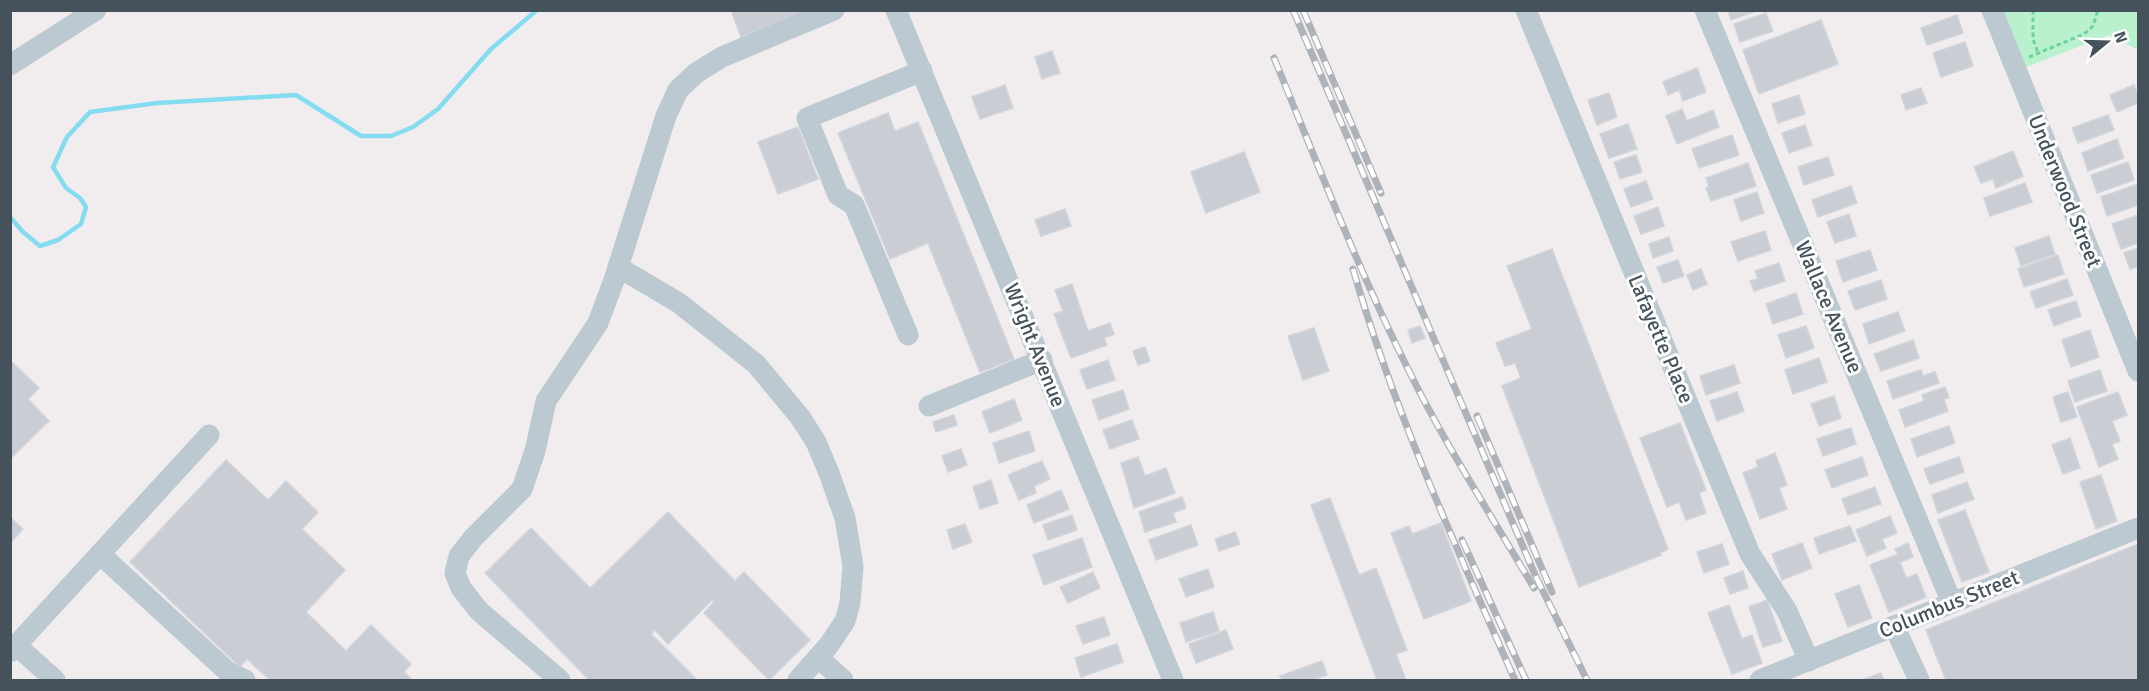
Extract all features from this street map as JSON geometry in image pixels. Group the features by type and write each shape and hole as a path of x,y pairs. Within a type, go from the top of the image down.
{"street":[{"path":"10,65 96,10"},
{"path":"560,681 478,611 461,588 455,573 459,556 474,537 522,489 536,451 546,401 598,323 666,116 678,90 696,73 722,57 834,10"},
{"name":"Wright Avenue","path":"896,10 1173,681"},
{"name":"Lafayette Place","path":"1526,10 1750,554 1787,611 1809,661"},
{"name":"Wallace Avenue","path":"1705,10 1952,603"},
{"name":"Underwood Street","path":"1992,10 2139,371"},
{"path":"908,335 854,205 838,195 807,118 922,71"},
{"path":"618,267 679,303 756,364 800,417 816,442 845,518 853,566 850,603 845,621 798,681"},
{"path":"929,406 1042,360"},
{"path":"55,681 13,648 209,435"},
{"name":"Columbus Street","path":"1760,681 2139,528"},
{"path":"100,554 231,678"},
{"path":"1894,626 1918,681"},
{"path":"818,657 843,681"}],"path":[{"path":"2033,10 2032,30 2038,53"},
{"path":"2027,57 2084,34 2093,26 2098,10"}],"green space":[{"path":"2002,11 2138,11 2138,50 2109,35 2026,67"}],"building":[{"path":"731,10 811,10 741,37"},
{"path":"1728,10 1759,10 1731,20"},
{"path":"1766,13 1773,31 1740,42 1734,24"},
{"path":"1957,15 1963,33 1927,45 1921,28"},
{"path":"1821,20 1838,64 1759,94 1743,50"},
{"path":"1965,42 1973,66 1941,77 1933,53"},
{"path":"1052,51 1060,73 1042,79 1035,57"},
{"path":"1697,68 1706,92 1683,101 1679,90 1668,95 1663,82"},
{"path":"1005,85 1013,108 980,119 972,97"},
{"path":"2134,85 2138,103 2117,112 2110,95"},
{"path":"1921,88 1927,103 1906,110 1901,95"},
{"path":"1609,93 1617,117 1597,125 1588,100"},
{"path":"1799,95 1805,114 1778,123 1772,104"},
{"path":"1682,109 1687,121 1713,110 1719,127 1677,144 1666,116"},
{"path":"888,113 895,131 918,122 1014,359 980,372 928,243 890,259 838,133"},
{"path":"2108,115 2114,130 2078,143 2072,128"},
{"path":"1628,124 1637,149 1609,158 1600,134"},
{"path":"1805,125 1812,145 1789,153 1782,133"},
{"path":"798,127 818,179 778,194 758,142"},
{"path":"1732,135 1739,155 1699,168 1692,149"},
{"path":"2117,139 2124,158 2088,171 2082,153"},
{"path":"2013,151 2023,176 1996,188 1993,179 1981,183 1974,167"},
{"path":"1244,152 1260,192 1206,213 1191,172"},
{"path":"1636,155 1642,172 1620,179 1614,162"},
{"path":"1828,157 1834,175 1804,185 1798,167"},
{"path":"2128,162 2134,180 2097,193 2091,175"},
{"path":"1748,163 1756,186 1711,201 1706,188 1709,187 1706,178"},
{"path":"1646,181 1653,199 1631,207 1624,189"},
{"path":"2025,183 2032,202 1990,216 1984,198"},
{"path":"2138,184 2138,205 2107,216 2101,197"},
{"path":"1851,186 1857,203 1818,217 1812,200"},
{"path":"1757,192 1764,213 1741,221 1734,200"},
{"path":"1658,207 1664,226 1641,234 1634,216"},
{"path":"1065,209 1071,226 1041,236 1035,220"},
{"path":"1849,214 1856,236 1835,243 1827,222"},
{"path":"2138,215 2138,243 2121,249 2112,224"},
{"path":"1765,231 1771,250 1738,261 1731,242"},
{"path":"2049,236 2055,254 2021,266 2015,248"},
{"path":"1669,237 1673,251 1653,258 1649,244"},
{"path":"2138,248 2138,267 2130,269 2124,253"},
{"path":"1552,249 1668,549 1660,553 1661,555 1579,587 1502,386 1521,378 1515,363 1505,366 1496,343 1532,329 1507,266"},
{"path":"1870,250 1877,270 1843,282 1836,261"},
{"path":"2058,255 2064,274 2024,287 2018,269"},
{"path":"1678,260 1684,276 1663,283 1657,267"},
{"path":"1779,263 1785,281 1754,291 1750,281 1758,279 1755,271"},
{"path":"1701,269 1707,284 1693,290 1687,275"},
{"path":"2067,279 2073,295 2036,308 2030,292"},
{"path":"1881,280 1887,299 1855,310 1848,291"},
{"path":"1072,284 1088,331 1110,323 1114,334 1104,338 1107,345 1071,358 1054,314 1063,311 1055,290"},
{"path":"1796,293 1803,314 1773,324 1766,304"},
{"path":"2076,301 2081,316 2054,326 2048,310"},
{"path":"1898,312 1905,331 1869,344 1863,324"},
{"path":"1420,326 1425,338 1412,343 1408,330"},
{"path":"1806,326 1814,348 1786,358 1778,335"},
{"path":"1314,328 1329,371 1303,380 1288,336"},
{"path":"2090,330 2099,357 2071,367 2062,340"},
{"path":"1913,340 1919,358 1881,371 1874,354"},
{"path":"1145,347 1150,361 1138,365 1133,351"},
{"path":"1819,358 1827,382 1793,394 1785,370"},
{"path":"10,360 39,388 28,399 49,421 10,459"},
{"path":"1108,360 1115,380 1087,389 1080,370"},
{"path":"1734,365 1740,383 1706,395 1700,376"},
{"path":"1921,370 1923,376 1935,372 1939,383 1893,399 1887,381"},
{"path":"2100,370 2107,391 2075,402 2068,381"},
{"path":"1945,387 1949,398 1944,399 1948,411 1905,427 1899,410 1924,401 1922,395"},
{"path":"1123,390 1129,409 1099,420 1092,400"},
{"path":"1737,392 1744,411 1717,421 1710,401"},
{"path":"2068,392 2077,417 2061,422 2053,397"},
{"path":"2118,392 2127,415 2112,421 2120,441 2112,444 2118,459 2099,467 2077,407"},
{"path":"1834,396 1841,418 1819,426 1811,404"},
{"path":"1014,399 1022,420 990,433 982,412"},
{"path":"954,415 957,425 936,432 933,422"},
{"path":"1132,420 1139,439 1110,449 1103,430"},
{"path":"1680,423 1706,490 1699,493 1706,513 1686,520 1679,502 1667,507 1640,438"},
{"path":"1949,426 1955,443 1917,457 1911,439"},
{"path":"1851,428 1856,444 1823,456 1817,439"},
{"path":"1029,431 1035,451 999,463 993,443"},
{"path":"2070,438 2080,468 2063,474 2052,445"},
{"path":"961,449 967,465 948,472 942,456"},
{"path":"1775,453 1787,485 1779,488 1787,509 1760,519 1743,473 1758,467 1756,461"},
{"path":"1138,457 1145,476 1166,468 1175,493 1134,508 1121,463"},
{"path":"1862,457 1868,475 1832,488 1825,470"},
{"path":"1959,457 1964,472 1930,484 1924,469"},
{"path":"226,460 268,500 286,481 318,512 302,529 345,570 306,612 346,651 371,625 411,664 404,672 412,680 270,680 247,659 240,667 130,562"},
{"path":"1042,461 1050,479 1034,486 1036,493 1019,500 1008,475"},
{"path":"2101,475 2117,521 2096,529 2080,482"},
{"path":"991,480 998,503 980,509 973,487"},
{"path":"1967,482 1974,499 1938,513 1932,495"},
{"path":"1875,487 1881,504 1848,515 1842,499"},
{"path":"1061,490 1069,509 1034,523 1027,505"},
{"path":"1182,497 1186,508 1173,513 1176,522 1145,532 1139,512"},
{"path":"1330,498 1359,575 1376,568 1407,650 1396,654 1406,680 1377,680 1311,505"},
{"path":"1965,510 1989,572 1962,582 1938,520"},
{"path":"668,512 735,581 744,572 810,640 769,680 704,613 714,602 712,600 668,644 655,630 651,634 697,680 589,680 485,573 531,528 590,588"},
{"path":"1072,515 1077,530 1048,540 1043,525"},
{"path":"1890,516 1897,533 1882,539 1886,548 1867,556 1856,530"},
{"path":"10,517 23,529 10,543"},
{"path":"1441,523 1471,601 1424,619 1391,533 1409,526 1412,534"},
{"path":"965,524 972,542 953,549 947,530"},
{"path":"1191,525 1198,545 1156,560 1149,540"},
{"path":"1850,526 1856,541 1819,554 1814,538"},
{"path":"1235,532 1240,544 1219,551 1215,539"},
{"path":"1082,538 1092,567 1044,585 1033,555"},
{"path":"1802,543 1812,568 1782,580 1772,554"},
{"path":"1908,543 1913,557 1900,562 1906,578 1917,574 1926,597 1889,612 1870,565 1898,554 1895,549"},
{"path":"1722,544 1729,564 1704,573 1697,552"},
{"path":"2138,544 2138,680 1946,680 1926,630"},
{"path":"1208,569 1214,587 1186,597 1179,579"},
{"path":"1743,571 1748,588 1730,594 1724,578"},
{"path":"1093,572 1100,588 1068,603 1060,587"},
{"path":"1859,585 1872,618 1848,627 1835,594"},
{"path":"1767,600 1782,641 1763,647 1749,607"},
{"path":"1729,605 1742,639 1752,635 1762,663 1732,674 1708,613"},
{"path":"1213,612 1219,631 1186,642 1180,623"},
{"path":"1104,617 1110,635 1083,644 1076,626"},
{"path":"1226,630 1233,649 1196,663 1189,644"},
{"path":"1117,644 1123,662 1081,677 1075,658"},
{"path":"1322,661 1327,675 1311,680 1282,680 1280,676"},
{"path":"1881,673 1884,680 1862,680"}],"waterway":[{"path":"10,217 40,246 58,240 81,224 86,207 80,198 66,188 53,167 67,137 90,112 157,103 296,95 361,136 391,136 413,127 438,109 491,49 537,10"}],"railway":[{"path":"1293,10 1536,577 1587,680"},
{"path":"1303,10 1381,193"},
{"path":"1274,58 1354,253 1407,367 1452,451 1534,588"},
{"path":"1353,269 1406,426 1515,680"},
{"path":"1477,416 1552,592"},
{"path":"1462,540 1526,680"}]}
